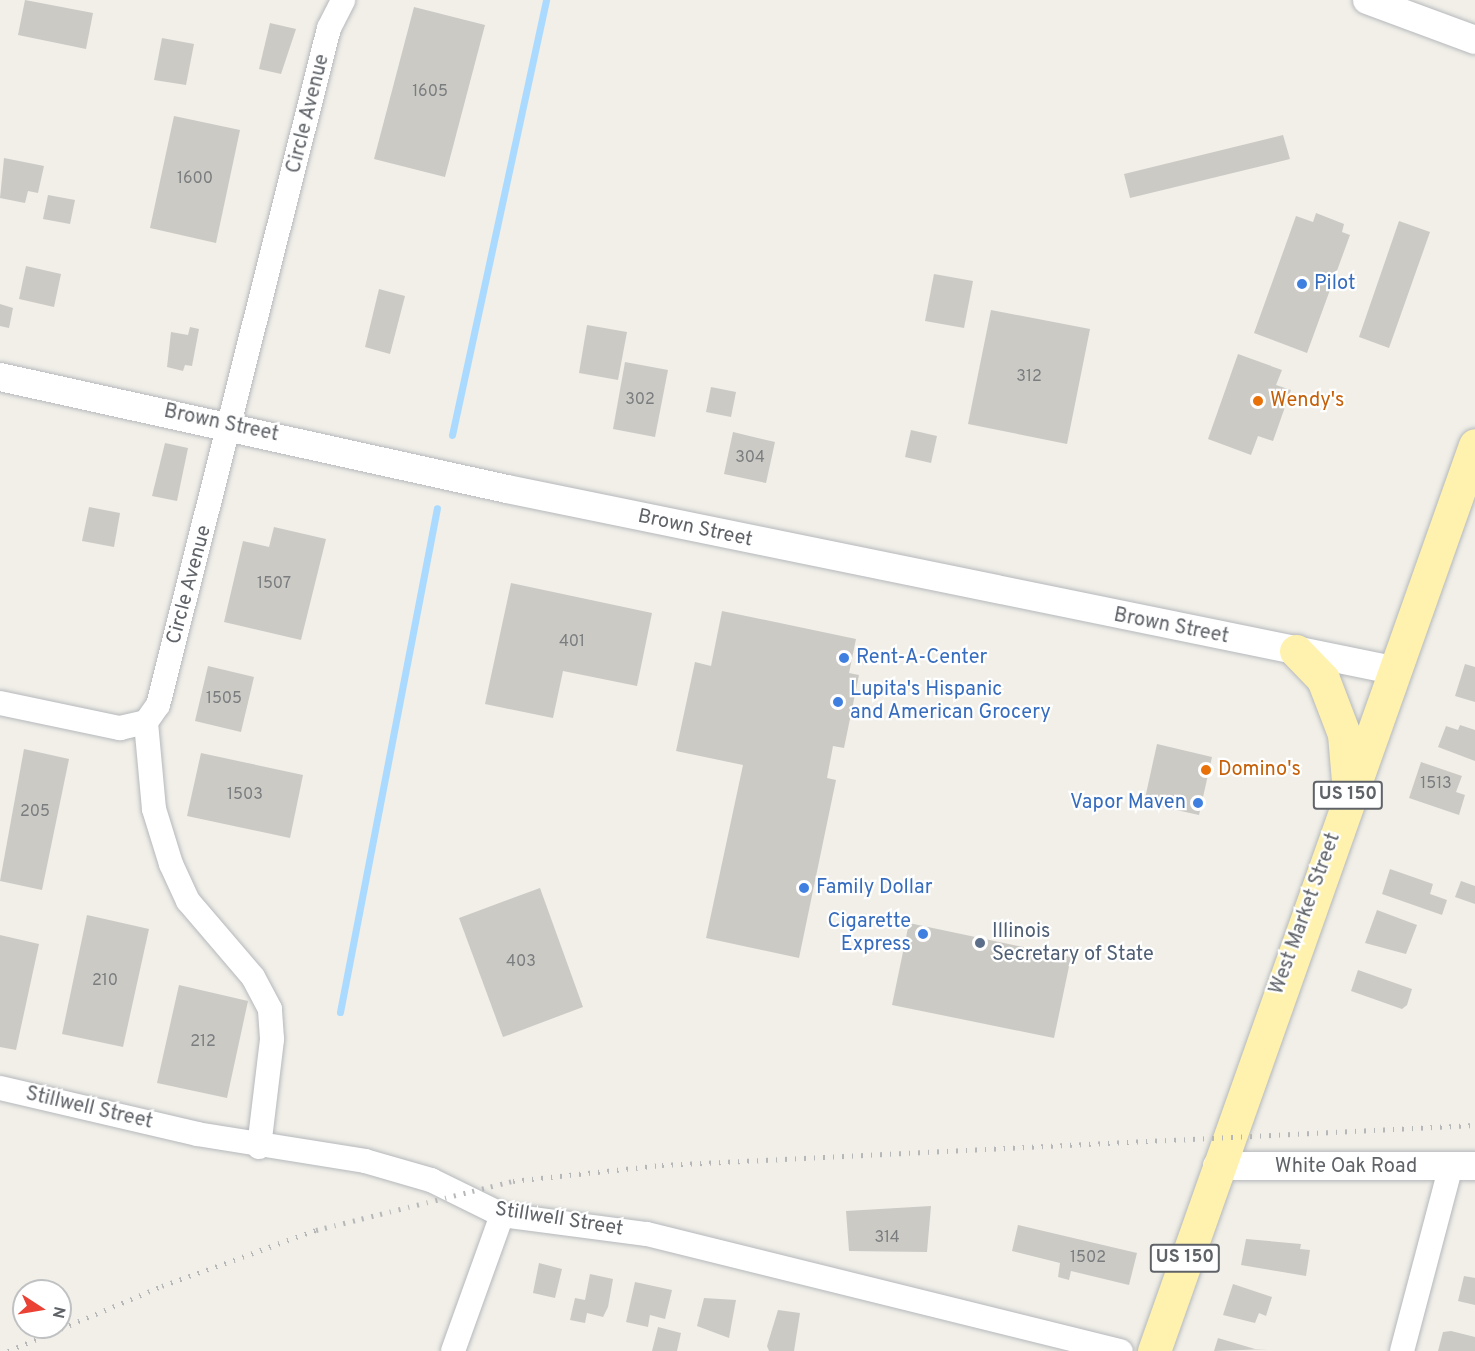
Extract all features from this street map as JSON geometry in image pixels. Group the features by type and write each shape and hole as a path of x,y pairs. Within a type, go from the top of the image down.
{"main road":[{"name":"West Market Street","path":"1154,1351 1217,1166 1475,445"},
{"path":"1296,651 1323,679 1336,711 1344,734 1349,795"}],"street":[{"name":"Circle Avenue","path":"146,722 158,705 233,426 329,28 343,0"},
{"path":"1367,0 1475,40"},
{"name":"Brown Street","path":"0,377 233,426 507,489 1393,670"},
{"path":"0,703 120,728 146,722 154,809 171,864 188,901 253,977 270,1009 272,1039 259,1147"},
{"name":"Stillwell Street","path":"0,1088 259,1147 404,1171 502,1215 647,1234 1121,1351"},
{"name":"White Oak Road","path":"1217,1166 1463,1166"},
{"path":"1402,1351 1463,1166"},
{"path":"453,1351 502,1215"}],"building":[{"path":"25,0 93,13 86,49 18,35"},
{"path":"414,7 485,25 445,177 374,159"},
{"path":"270,23 296,29 281,74 259,69"},
{"path":"162,38 194,44 186,85 154,80"},
{"path":"174,116 240,130 216,243 150,228"},
{"path":"1283,135 1290,159 1130,198 1124,174"},
{"path":"4,158 44,166 38,193 28,191 25,203 0,198"},
{"path":"48,195 75,200 70,224 43,219"},
{"name":"Pilot","path":"1316,213 1344,224 1342,232 1350,235 1307,353 1254,333 1296,216 1313,222"},
{"name":"Pilot","path":"1399,221 1430,232 1389,348 1359,337"},
{"path":"26,266 61,274 54,307 19,299"},
{"path":"934,274 973,281 964,328 925,321"},
{"path":"379,289 405,296 390,354 365,347"},
{"path":"0,304 13,308 9,328 0,326"},
{"path":"991,310 1090,329 1067,444 968,424"},
{"path":"587,325 627,332 618,380 579,373"},
{"path":"190,327 199,329 192,366 185,365 183,371 167,367 171,332 188,335"},
{"path":"1238,354 1282,370 1276,385 1291,390 1273,441 1258,436 1251,455 1208,439"},
{"path":"625,362 668,370 655,437 613,429"},
{"path":"711,387 736,392 731,417 706,412"},
{"path":"911,430 937,436 931,463 905,457"},
{"path":"733,432 775,442 766,483 724,474"},
{"path":"165,443 188,448 177,501 152,496"},
{"path":"89,507 120,513 114,547 82,541"},
{"path":"274,527 326,539 301,640 224,622 243,541 269,547"},
{"path":"511,583 652,613 637,686 563,671 553,718 485,704"},
{"path":"722,611 856,639 849,673 859,675 844,748 833,746 827,778 836,780 799,958 706,938 743,765 676,751 695,662 711,666"},
{"path":"1465,664 1475,667 1475,702 1455,696"},
{"path":"208,666 254,677 241,732 195,721"},
{"path":"1460,725 1475,730 1475,761 1438,747 1446,726 1458,730"},
{"path":"1157,744 1212,757 1199,815 1144,803"},
{"path":"24,749 69,759 42,890 0,881"},
{"path":"201,753 303,775 290,838 187,816"},
{"path":"1421,762 1462,776 1456,792 1465,795 1459,815 1409,798"},
{"path":"1390,869 1433,884 1430,894 1447,900 1442,915 1382,894"},
{"path":"1461,881 1475,886 1475,904 1455,897"},
{"path":"540,888 583,1007 503,1037 459,918"},
{"path":"1377,910 1417,925 1406,954 1365,943"},
{"path":"87,915 149,929 123,1047 62,1034"},
{"path":"909,923 1071,957 1054,1038 892,1005"},
{"path":"0,935 39,944 16,1050 0,1047"},
{"path":"1358,970 1412,989 1407,1005 1402,1009 1351,991"},
{"path":"179,985 248,1001 227,1098 157,1083"},
{"path":"931,1206 927,1252 849,1251 846,1211"},
{"path":"1018,1225 1137,1253 1129,1285 1071,1271 1069,1280 1058,1277 1060,1263 1012,1251"},
{"path":"1246,1239 1301,1244 1300,1249 1310,1250 1306,1276 1241,1265"},
{"path":"539,1263 562,1269 555,1298 533,1293"},
{"path":"590,1274 613,1279 608,1307 603,1317 587,1313 585,1323 570,1320 575,1298 585,1300"},
{"path":"1464,1276 1475,1278 1475,1305 1458,1301"},
{"path":"635,1282 672,1290 665,1319 650,1315 648,1327 626,1322"},
{"path":"1233,1284 1272,1297 1266,1316 1259,1313 1255,1323 1223,1315"},
{"path":"704,1298 736,1300 729,1338 697,1326"},
{"path":"778,1310 800,1313 794,1351 769,1351 767,1346"},
{"path":"658,1327 681,1333 677,1351 652,1351"},
{"path":"1451,1331 1475,1337 1475,1351 1438,1351 1443,1332"},
{"path":"1218,1338 1255,1349 1268,1349 1214,1351"}],"waterway":[{"path":"452,435 546,0"},
{"path":"340,1012 437,508"}],"railway":[{"path":"8,1351 162,1286 316,1230 513,1181 662,1165 1475,1125"}],"place":[{"name":"Pilot","path":"1302,284"},
{"name":"Wendy's","path":"1258,401"},
{"name":"Rent-A-Center","path":"844,658"},
{"name":"Lupita's Hispanic and American Grocery","path":"838,702"},
{"name":"Domino's","path":"1206,770"},
{"name":"Vapor Maven","path":"1198,803"},
{"name":"Family Dollar","path":"804,888"},
{"name":"Cigarette Express","path":"923,934"},
{"name":"Illinois Secretary of State","path":"980,943"}]}
